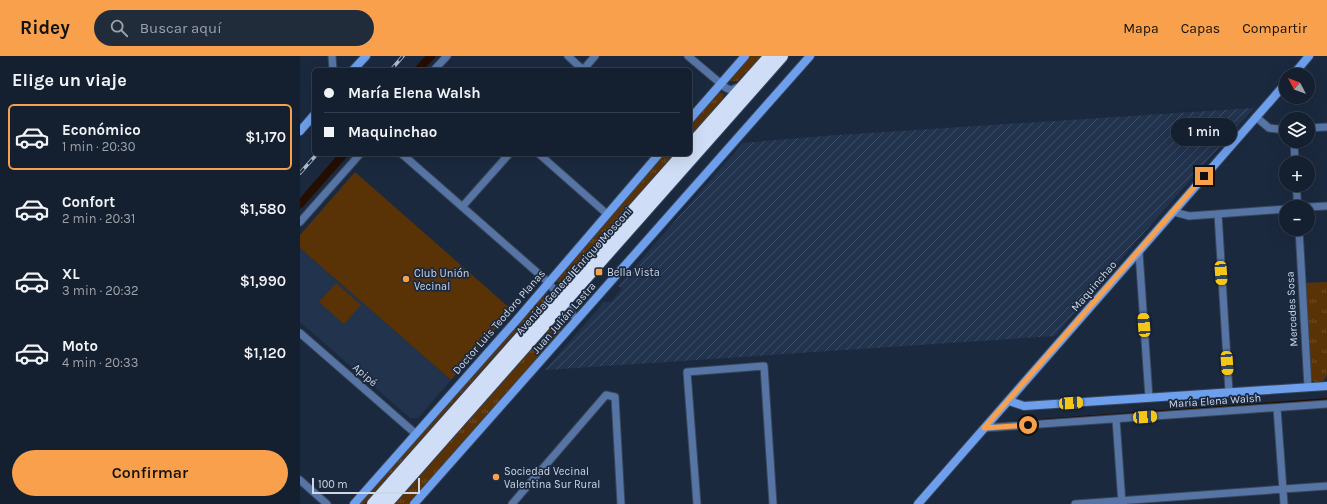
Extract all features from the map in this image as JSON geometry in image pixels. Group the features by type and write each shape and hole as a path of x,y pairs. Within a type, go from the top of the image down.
{"highway":[{"path":"692,144 770,56"},
{"name":"Avenida General Enrique Mosconi","path":"692,155 782,56"},
{"name":"Avenida General Enrique Mosconi","path":"386,504 681,156"},
{"name":"Avenida General Enrique Mosconi","path":"374,504 691,156"}],"street":[{"path":"332,56 333,68"},
{"path":"356,68 366,56"},
{"path":"437,67 446,56"},
{"path":"568,56 581,68"},
{"path":"585,68 595,56"},
{"path":"688,56 720,84 732,90 738,88 747,81"},
{"path":"692,117 745,56"},
{"name":"Juan Julián Lastra","path":"414,504 810,56"},
{"path":"1299,68 1309,56"},
{"name":"Maquinchao","path":"918,504 1279,91"},
{"path":"300,131 312,117"},
{"path":"1256,117 1269,128 1279,129"},
{"path":"1315,128 1327,127"},
{"path":"300,222 358,156"},
{"path":"404,156 548,282 577,320"},
{"path":"462,207 507,156"},
{"path":"542,156 607,214"},
{"name":"Doctor Luis Teodoro Planas","path":"354,504 657,156"},
{"path":"1315,207 1327,206"},
{"path":"1174,212 1187,216 1279,210"},
{"path":"1218,214 1229,392"},
{"name":"Mercedes Sosa","path":"1299,236 1308,387"},
{"path":"1139,252 1149,398"},
{"name":"Apipé","path":"300,333 416,434"},
{"path":"697,504 687,372 764,366 773,504"},
{"name":"María Elena Walsh","path":"1009,401 1024,406 1308,387 1326,384"},
{"path":"512,504 606,395 615,397 621,504"},
{"name":"María Elena Walsh","path":"984,428 1327,404"},
{"path":"1277,408 1284,504"},
{"path":"1116,419 1122,502"},
{"path":"300,480 327,504"},
{"path":"1075,504 1122,502 1327,486"}],"shaded area":[{"path":"1254,108 1055,336 545,370 604,302 611,302 622,289 618,286 743,143 824,136"},
{"path":"300,248 451,380 418,418 410,418 300,322"}],"green space":[{"path":"749,56 761,56 738,81 729,81 730,78"},
{"path":"719,92 724,94 722,100 692,134 692,122"},
{"path":"662,156 672,156 561,282 557,282 555,280"},
{"name":"Club Unión Vecinal","path":"355,172 512,310 451,380 300,248 300,235"},
{"path":"1327,282 1327,375 1324,380 1319,383 1313,381 1311,376 1305,283"},
{"path":"336,283 361,305 344,324 319,302"},
{"path":"544,293 547,293 550,297 539,311 533,312 364,504 358,504"},
{"path":"559,318 563,318 566,321 566,325 409,504 395,504"}],"waterway":[{"path":"420,68 431,56"},
{"path":"300,204 342,156"},
{"path":"1012,422 1327,399"}],"railway":[{"path":"393,68 403,56"},
{"path":"300,173 315,156"}],"place":[{"name":"Bella Vista","path":"599,272"},
{"name":"Club Unión Vecinal","path":"406,279"},
{"name":"Sociedad Vecinal Valentina Sur Rural","path":"496,477"}],"route":[{"path":"1028,425 984,428 1204,176"}]}
